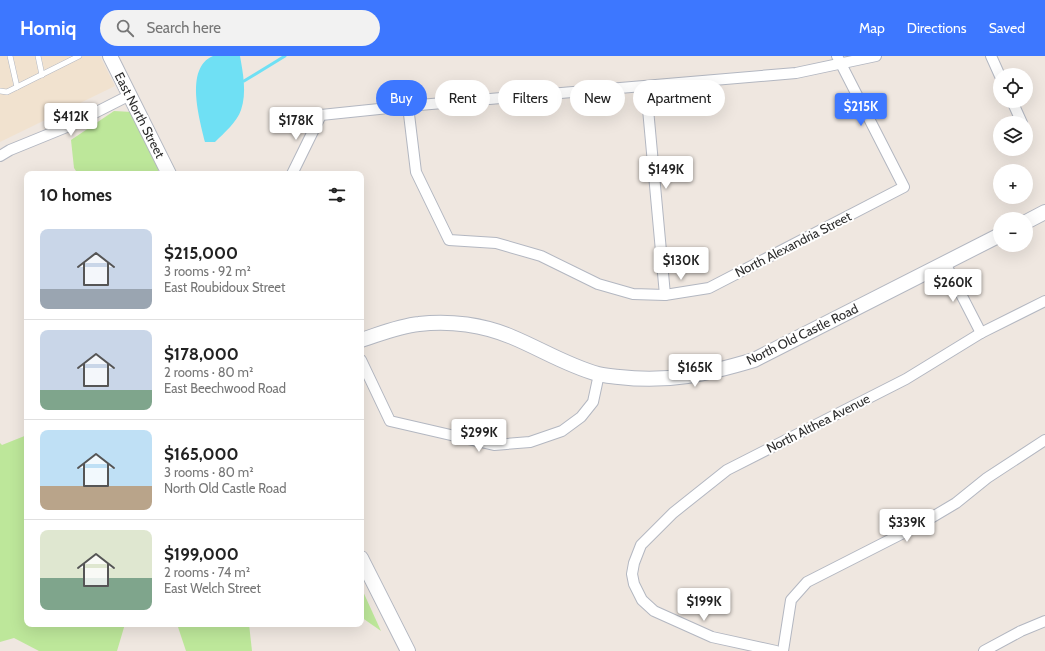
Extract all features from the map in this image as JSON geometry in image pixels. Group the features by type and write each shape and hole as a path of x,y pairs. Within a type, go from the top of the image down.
{"street":[{"name":"East North Street","path":"110,56 168,171"},
{"path":"721,80 796,73 839,60 876,56"},
{"path":"991,56 996,68"},
{"name":"North Alexandria Street","path":"409,116 416,172 449,240 496,243 541,256 598,284 633,294 665,295 709,288 904,187 839,60"},
{"path":"427,104 633,88"},
{"path":"0,156 10,150 68,126 130,95"},
{"path":"293,171 321,115 376,109"},
{"path":"649,116 665,295"},
{"path":"1033,218 1045,212"},
{"name":"North Old Castle Road","path":"364,339 394,329 420,324 450,324 481,327 512,337 546,354 599,374 636,379 673,379 714,372 754,360 993,238"},
{"path":"945,262 981,333"},
{"name":"North Althea Avenue","path":"776,651 712,637 654,611 642,600 634,584 632,574 641,545 673,513 721,475 743,461 906,379 981,333 1045,300"},
{"path":"364,366 390,421 494,445 530,442 562,431 581,417 593,402 599,374"},
{"path":"783,651 792,600 807,582 919,525 956,503 987,478 1045,440"},
{"path":"364,564 408,651"},
{"path":"984,651 1021,631 1045,621"}],"lane":[{"path":"10,56 17,87"},
{"path":"38,56 42,75"},
{"path":"0,91 7,92 79,56"}],"shaded area":[{"path":"0,56 100,56 115,86 0,142"}],"green space":[{"path":"114,111 132,112 158,167 158,171 76,171 74,168 71,140"},
{"path":"24,436 24,627 124,627 117,651 39,651 14,638 0,642 0,443 2,445"},
{"path":"364,594 381,631 364,619"},
{"path":"178,627 249,627 252,651 186,651"}],"water":[{"path":"213,56 240,56 244,83 244,97 237,119 215,142 205,142 196,95 196,83 199,71 204,62"}],"waterway":[{"path":"244,81 285,56"}]}
